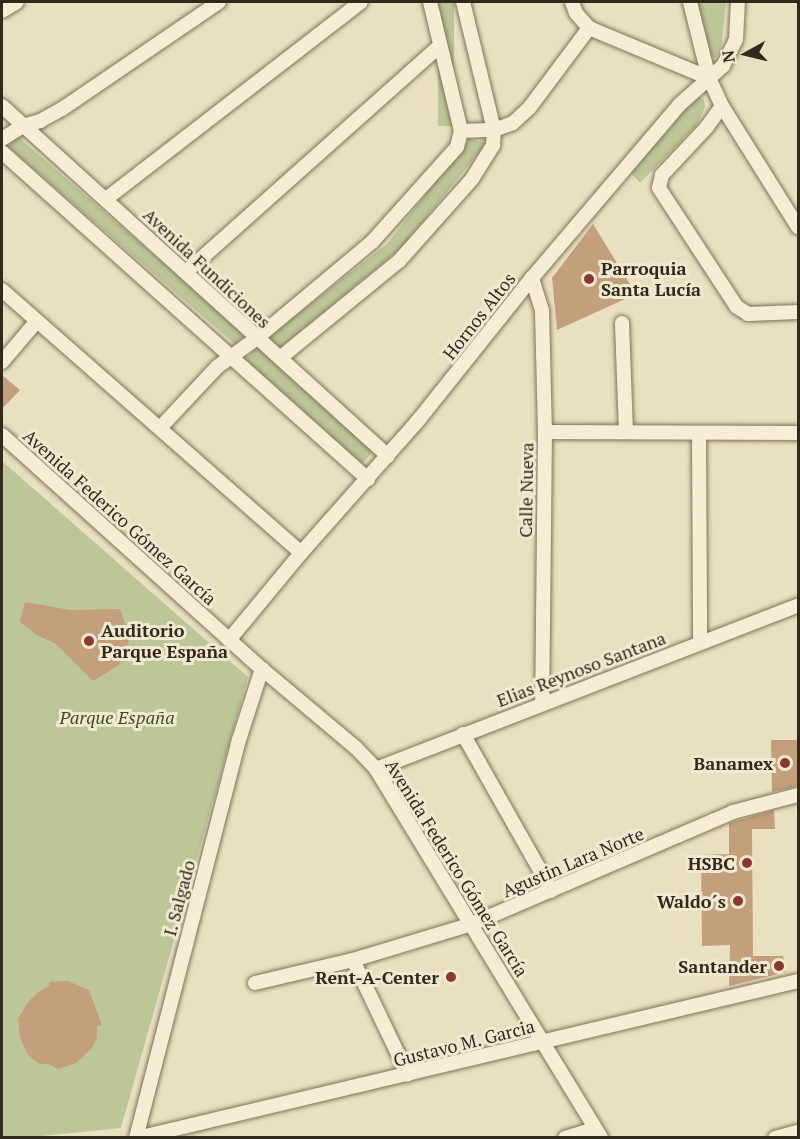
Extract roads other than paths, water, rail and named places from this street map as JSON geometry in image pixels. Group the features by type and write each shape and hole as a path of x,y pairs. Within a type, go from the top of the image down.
{"street":[{"path":"2,11 17,2"},
{"path":"2,139 23,126 40,121 62,109 219,2"},
{"path":"106,199 361,2"},
{"path":"160,428 217,367 257,338 372,242 452,154 460,140 461,131 430,2"},
{"path":"280,358 367,290 422,238 472,179 493,145 494,130 463,2"},
{"path":"572,2 576,13 589,28 709,78"},
{"path":"690,2 709,78 722,106 798,227"},
{"name":"Hornos Altos","path":"229,640 301,553 388,456 532,278 679,105 729,59 736,39 738,2"},
{"path":"461,131 494,130 513,123 530,107 589,28"},
{"path":"186,272 440,46"},
{"name":"Avenida Fundiciones","path":"2,106 388,456"},
{"path":"722,106 707,127 662,175 659,188 737,307 748,314 798,312"},
{"path":"2,152 368,479"},
{"name":"Calle Nueva","path":"532,278 542,310 545,432 542,704"},
{"path":"2,290 301,553"},
{"path":"2,362 36,322"},
{"path":"622,323 626,432"},
{"path":"545,432 798,433"},
{"path":"699,433 700,643"},
{"name":"Avenida Federico Gómez García","path":"2,435 229,640 356,748 376,769 598,1133"},
{"name":"Elias Reynoso Santana","path":"376,769 798,605"},
{"name":"I. Salgado","path":"136,1137 239,740 262,669"},
{"path":"463,734 552,891"},
{"name":"Agustin Lara Norte","path":"255,983 353,960 472,924 733,812 798,795"},
{"path":"353,960 408,1075"},
{"name":"Gustavo M. Garcia","path":"136,1137 160,1135 798,981"},
{"path":"775,1137 798,1132"},
{"path":"565,1137 598,1133"}],"place":[{"name":"Parroquia Santa Lucía","path":"589,279"},
{"name":"Auditorio Parque España","path":"89,641"},
{"name":"Banamex","path":"785,763"},
{"name":"HSBC","path":"747,863"},
{"name":"Waldo´s","path":"738,901"},
{"name":"Santander","path":"779,966"},
{"name":"Rent-A-Center","path":"451,977"}],"park label":[{"name":"Parque España","path":"117,717"}]}
